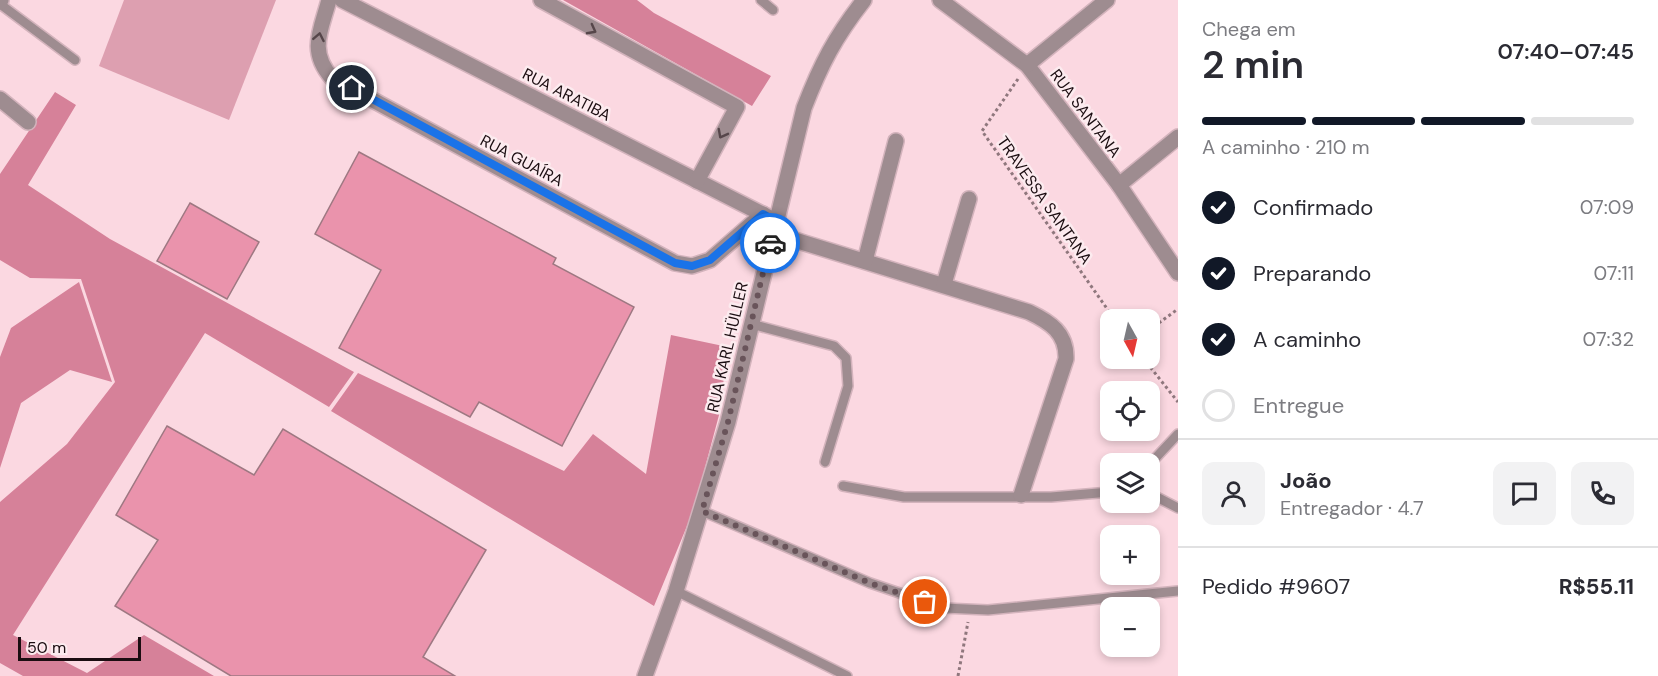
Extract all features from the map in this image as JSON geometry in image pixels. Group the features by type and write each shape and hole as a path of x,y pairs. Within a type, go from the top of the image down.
{"street":[{"name":"RUA GUAÍRA","path":"329,0 318,40 317,54 322,67 332,78 675,263 692,266 710,260 770,222"},
{"name":"RUA ARATIBA","path":"342,0 697,181 770,222 865,261 1029,312 1057,329 1064,342 1066,358 1021,495"},
{"path":"541,0 737,107 697,181"},
{"name":"RUA KARL HÜLLER","path":"645,676 676,591 728,422 751,324 770,222 804,108 819,69 837,34 864,0"},
{"name":"RUA SANTANA","path":"940,0 1027,65 1119,185 1178,273"},
{"path":"1027,65 1107,0"},
{"path":"0,99 28,122"},
{"path":"1119,185 1178,137"},
{"path":"865,261 896,141"},
{"path":"944,284 969,199"}],"lane":[{"path":"761,0 773,10"},
{"path":"0,2 75,60"},
{"path":"751,324 834,346 846,358 848,386 825,462"},
{"path":"1160,453 1178,434"},
{"path":"843,486 872,493 904,496 1081,496 1100,493"},
{"path":"1160,498 1178,508"},
{"path":"702,511 870,583 944,608 970,611 1178,591"},
{"path":"676,591 847,676"}],"path":[{"name":"TRAVESSA SANTANA","path":"1027,65 982,131 1107,309"},
{"path":"1160,322 1178,309"},
{"path":"1152,369 1178,402"},
{"path":"958,676 970,611"}],"shaded area":[{"path":"124,0 276,0 229,120 99,66"},
{"path":"563,0 637,0 654,13 771,76 752,106"},
{"path":"55,92 76,105 28,185 110,239 354,372 329,407 205,333 13,635 87,673 144,635 214,676 23,676 0,663 0,502 67,444 115,382 81,279 30,278 0,260 0,174"},
{"path":"79,282 112,382 70,370 21,403 0,468 0,357 11,328"},
{"path":"671,335 728,347 719,415 694,509 654,606 331,411 358,373 564,471 593,434 646,474"}],"building":[{"path":"359,152 556,258 553,264 634,307 562,446 479,402 470,417 339,348 381,270 315,234"},
{"path":"190,203 259,242 227,299 157,261"},
{"path":"167,426 254,475 283,429 486,550 423,657 455,676 231,676 115,606 158,540 116,515"}],"way so far":[{"path":"770,243 728,422 702,511 870,583 925,602"}],"route":[{"path":"352,88 675,263 692,266 710,260 763,214 775,221 770,243"}]}
